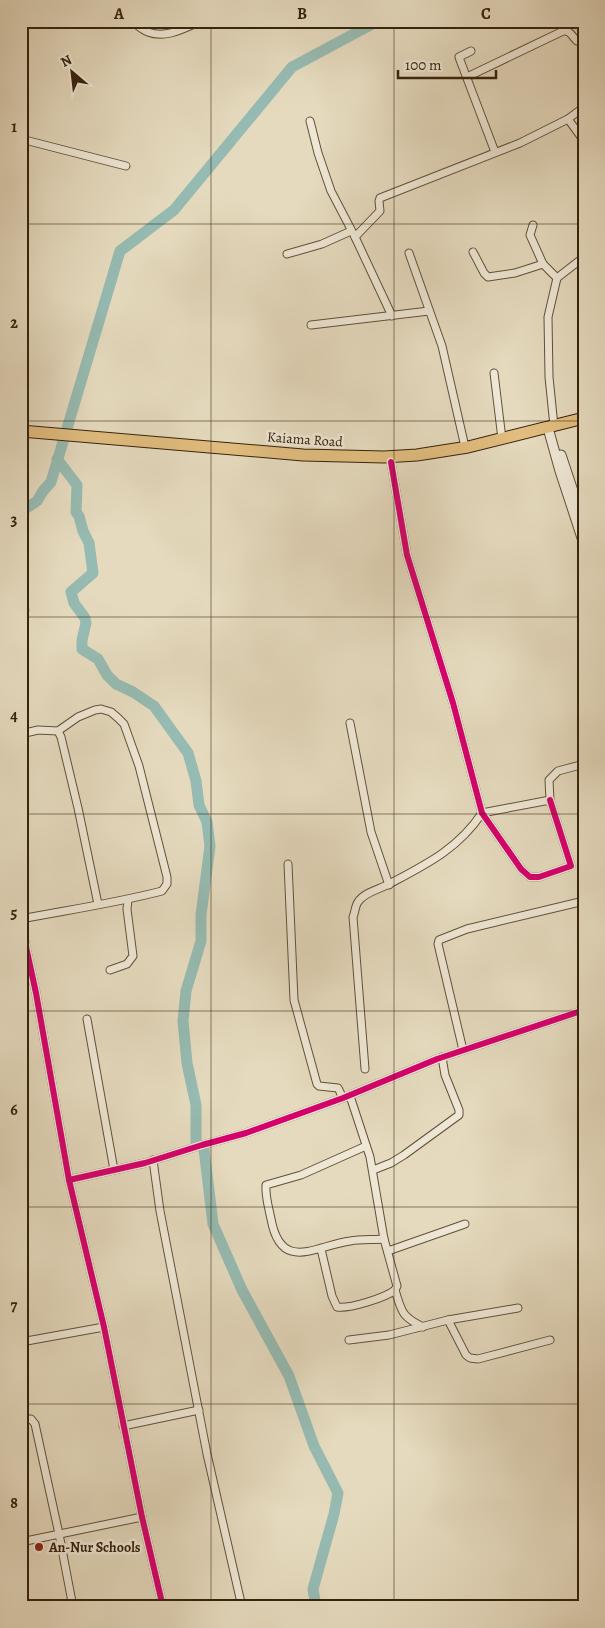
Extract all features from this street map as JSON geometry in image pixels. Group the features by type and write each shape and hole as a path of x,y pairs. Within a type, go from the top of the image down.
{"highway":[{"name":"Kaiama Road","path":"21,431 302,461 390,462 472,452 552,430 584,418"},
{"name":"Kaiama Road","path":"21,436 68,437 303,455 347,457 408,456 584,424"}],"street":[{"path":"132,21 144,30 155,34 173,32 201,21"},
{"path":"467,78 563,31 571,33 577,41 584,38"},
{"path":"471,51 459,57 495,152"},
{"path":"287,254 353,234 380,210 378,201 380,198 520,143 568,119 584,107"},
{"path":"568,119 584,141"},
{"path":"310,121 318,154 331,191 392,316"},
{"path":"21,139 126,166"},
{"path":"533,225 529,233 543,264 557,278"},
{"path":"473,252 488,277 515,273 543,264"},
{"path":"409,253 442,346 465,447"},
{"path":"584,257 557,278 548,317 552,430 584,544"},
{"path":"311,325 429,311"},
{"path":"494,373 502,440"},
{"path":"552,430 584,524"},
{"path":"390,462 407,555 453,703 482,813 521,869 530,877 539,877 571,866 550,800 549,780 558,771 584,764"},
{"path":"21,734 38,730 58,731 78,717 95,710 111,712 124,724 139,766 167,876 167,884 162,891 128,900 21,919"},
{"path":"350,723 371,832 389,885"},
{"path":"58,731 78,808 98,904"},
{"path":"365,1069 353,917 358,902 365,895 389,885 450,849 470,830 482,813 550,800"},
{"path":"288,864 294,1000 317,1084 338,1088 346,1097 366,1146 384,1239 397,1286 395,1290 402,1312 406,1318 423,1327"},
{"path":"110,970 127,964 133,956 127,909 128,900"},
{"path":"463,1050 438,944 439,940 467,929 584,901"},
{"path":"21,924 38,1002 69,1180 104,1327 142,1517 163,1607"},
{"path":"69,1180 153,1160 246,1133 346,1097 442,1057 584,1010"},
{"path":"87,1019 114,1170"},
{"path":"372,1170 404,1156 460,1115 460,1110 445,1075 442,1057"},
{"path":"366,1146 301,1175 266,1185 273,1230 276,1239 286,1249 297,1253 349,1241 384,1239"},
{"path":"153,1160 160,1211 216,1496 242,1607"},
{"path":"388,1251 465,1224"},
{"path":"320,1249 332,1296 337,1307 378,1299 395,1290"},
{"path":"349,1340 390,1335 448,1320 518,1308"},
{"path":"21,1320 23,1341 104,1327"},
{"path":"448,1320 466,1355 470,1358 478,1359 550,1340"},
{"path":"123,1426 199,1410"},
{"path":"21,1420 31,1419 35,1424 73,1607"},
{"path":"21,1542 142,1517"}],"waterway":[{"path":"21,515 22,511 37,501 51,482 120,251 174,210 292,67 378,21"},
{"path":"57,459 77,485 76,512 89,543 93,573 71,592 74,603 85,618 86,623 82,649 98,659 107,675 116,684 133,692 154,706 188,753 196,781 199,805 207,822 210,846 201,915 201,941 186,991 183,1021 187,1063 196,1105 196,1142 204,1149 213,1224 242,1290 289,1376 314,1446 338,1493 313,1589 316,1607"},
{"path":"21,604 24,610 21,612"}],"cycle path":[{"path":"391,462 407,555 453,703 482,813 521,869 530,877 539,877 571,866 550,800"},
{"path":"21,924 36,993 69,1180 104,1327 142,1517 163,1607"},
{"path":"69,1180 145,1163 246,1133 343,1098 437,1059 584,1010"}],"place":[{"name":"An-Nur Schools","path":"39,1547"}]}
